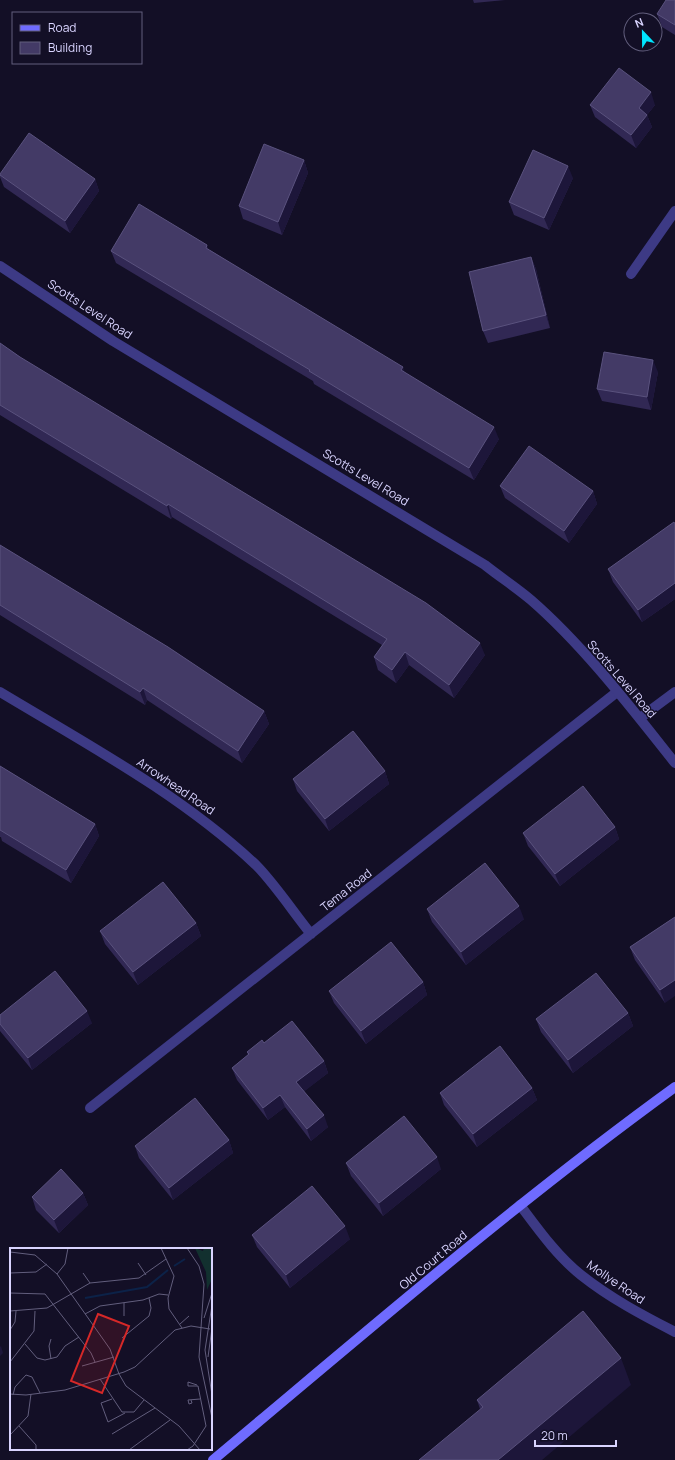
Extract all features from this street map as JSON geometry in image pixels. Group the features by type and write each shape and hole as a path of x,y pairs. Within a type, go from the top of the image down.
{"main road":[{"name":"Old Court Road","path":"213,1460 520,1205 582,1156 675,1087"}],"street":[{"path":"631,274 675,211"},
{"name":"Scotts Level Road","path":"0,266 114,340 485,565 531,600 568,636 640,718 675,763"},
{"name":"Arrowhead Road","path":"0,692 166,793 213,828 257,867 311,934"},
{"name":"Tema Road","path":"90,1108 617,692"},
{"path":"640,718 675,692"},
{"name":"Mollye Road","path":"520,1205 548,1241 580,1274 627,1307 675,1332"}],"building":[{"path":"666,0 675,0 675,25 663,18 663,12 658,12"},
{"path":"619,68 651,92 639,108 647,115 631,135 590,105"},
{"path":"29,133 95,179 65,221 0,175"},
{"path":"264,144 304,160 278,222 239,206"},
{"path":"533,150 568,166 544,218 509,202"},
{"path":"139,204 207,245 206,248 403,367 401,370 494,427 469,468 309,371 310,370 111,251"},
{"path":"531,257 546,315 483,331 469,272"},
{"path":"0,343 20,357 426,603 480,643 449,685 405,652 392,670 374,657 387,639 168,504 167,506 0,405"},
{"path":"604,352 653,360 647,397 597,389"},
{"path":"529,446 593,491 564,531 500,486"},
{"path":"674,522 675,583 638,610 608,569"},
{"path":"0,545 168,647 264,711 238,751 143,688 140,692 0,605"},
{"path":"353,731 385,771 325,819 293,779"},
{"path":"0,766 95,824 66,870 0,830"},
{"path":"583,786 615,827 555,874 523,833"},
{"path":"485,863 519,906 461,952 427,909"},
{"path":"163,882 196,923 133,972 100,931"},
{"path":"675,917 675,980 660,990 630,947"},
{"path":"391,942 423,982 361,1031 329,991"},
{"path":"55,971 87,1011 28,1058 0,1024 0,1015"},
{"path":"596,973 628,1013 568,1060 536,1019"},
{"path":"292,1021 324,1061 296,1082 324,1115 307,1129 280,1095 263,1108 232,1068 249,1054 247,1052 262,1040 264,1043"},
{"path":"500,1046 532,1088 473,1134 440,1093"},
{"path":"195,1098 229,1140 169,1188 135,1146"},
{"path":"404,1116 437,1157 379,1203 346,1163"},
{"path":"61,1169 83,1193 54,1220 32,1197"},
{"path":"312,1186 345,1226 286,1275 252,1235"},
{"path":"583,1311 621,1358 498,1460 419,1460 483,1407 477,1400"}]}
